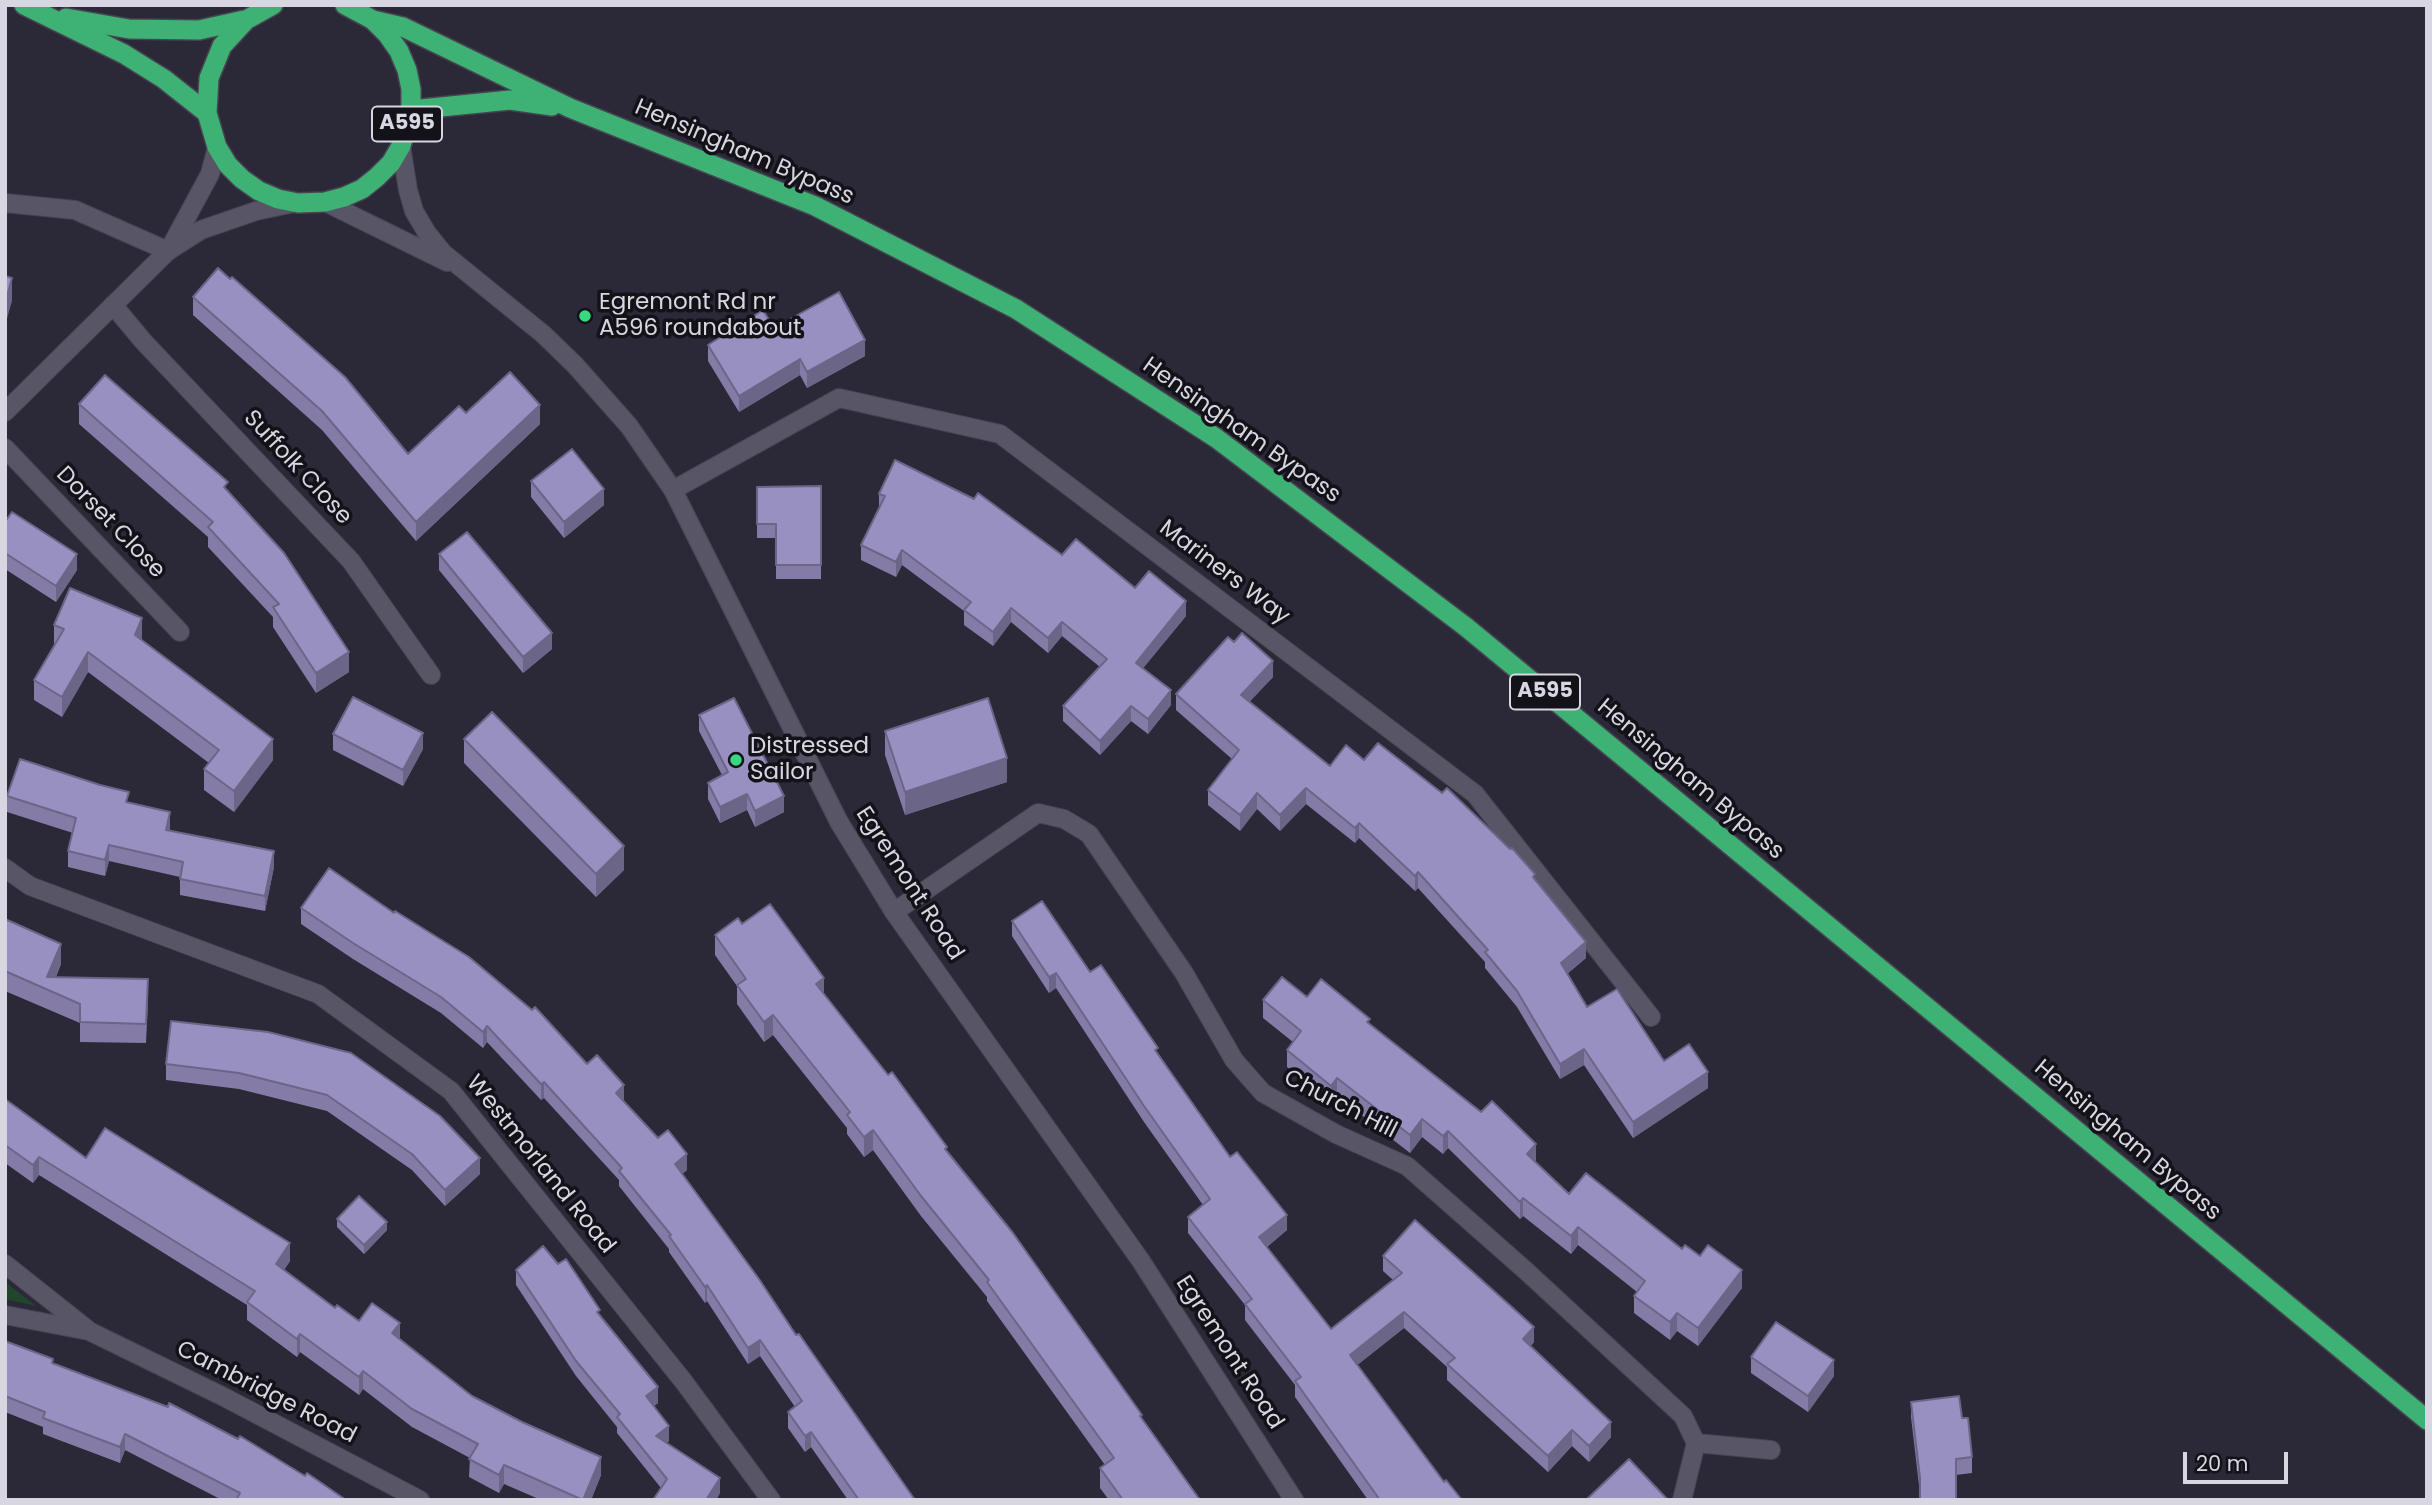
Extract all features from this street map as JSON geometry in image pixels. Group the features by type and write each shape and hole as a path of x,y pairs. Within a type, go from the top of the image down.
{"highway":[{"name":"A595","path":"24,5 124,54 164,79 207,113"},
{"name":"A595","path":"273,5 246,20 233,32 214,61 209,78 207,113 217,147 229,165 251,185 278,199 298,203 325,202 344,197 377,177 391,163 401,146 411,110 407,70 393,42 373,20 345,5"},
{"name":"A595","path":"45,14 129,29 199,30 246,20"},
{"name":"Hensingham Bypass","path":"373,20 403,27 570,108 815,206 1016,309 1216,438 1466,627 2427,1420"},
{"name":"Hensingham Bypass","path":"411,110 510,100 570,108"}],"street":[{"path":"401,146 414,211 443,253 462,270"},
{"path":"168,251 211,174 217,147"},
{"path":"325,202 462,270"},
{"path":"5,412 168,251 201,230 256,211 298,203"},
{"path":"5,204 75,210 168,251"},
{"name":"Egremont Road","path":"462,270 543,334 575,365 629,426 673,490 839,822 894,912 1141,1261 1294,1500"},
{"name":"Suffolk Close","path":"113,305 143,341 351,561 431,675"},
{"name":"Mariners Way","path":"673,490 839,398 1000,434 1475,794 1651,1017"},
{"name":"Dorset Close","path":"5,448 180,632"},
{"name":"Church Hill","path":"894,912 1038,813 1064,820 1089,834 1184,973 1234,1060 1263,1093 1336,1134 1407,1166 1525,1270 1683,1416 1696,1443"},
{"name":"Westmorland Road","path":"5,868 30,886 317,994 451,1091 684,1382 771,1500"},
{"name":"Cambridge Road","path":"5,1264 89,1331 224,1397 420,1500"},
{"name":"Cambridge Road","path":"5,1315 89,1331"},
{"path":"1682,1500 1696,1443 1771,1450"}],"green space":[{"path":"5,1282 36,1306 5,1299"}],"building":[{"path":"218,268 230,279 232,277 345,377 408,454 459,406 466,413 510,372 540,405 416,522 322,411 193,297"},
{"path":"5,276 12,278 5,303"},
{"path":"839,292 865,340 807,372 800,359 739,396 708,345 763,310 774,328"},
{"path":"105,375 228,482 224,487 284,553 349,652 316,673 273,607 279,604 208,527 213,522 79,404"},
{"path":"572,449 604,489 564,522 531,481"},
{"path":"895,460 974,499 978,493 1062,555 1076,539 1135,588 1149,571 1186,601 1136,663 1171,690 1148,719 1131,706 1100,741 1063,706 1107,659 1062,622 1048,638 1011,608 993,632 964,610 971,602 902,550 896,562 861,545 885,496 879,494"},
{"path":"821,486 821,565 776,565 776,524 757,524 757,487"},
{"path":"12,512 77,554 56,586 5,553 5,522"},
{"path":"467,532 552,633 523,657 439,554"},
{"path":"70,588 142,618 135,635 273,739 234,791 204,769 219,750 88,652 62,697 34,680 64,629 54,625"},
{"path":"1242,633 1273,661 1241,695 1330,766 1346,745 1364,760 1378,743 1442,793 1447,788 1512,848 1586,942 1561,963 1587,1007 1617,989 1664,1061 1689,1044 1708,1072 1633,1122 1584,1049 1560,1064 1517,991 1485,952 1488,950 1418,872 1415,876 1359,823 1355,828 1306,788 1280,815 1257,793 1240,815 1208,790 1239,750 1176,694 1228,637 1234,642"},
{"path":"353,697 423,733 403,770 333,734"},
{"name":"Distressed Sailor","path":"734,698 784,796 755,811 747,794 720,807 708,783 728,772 699,715"},
{"path":"988,698 1007,758 905,792 885,731"},
{"path":"492,712 624,846 596,874 464,739"},
{"path":"20,759 129,792 126,802 170,812 166,830 274,851 265,896 180,879 183,862 109,845 105,860 68,851 76,818 7,796"},
{"path":"329,868 394,913 395,911 469,957 532,1010 535,1007 587,1064 597,1055 624,1085 616,1093 658,1138 668,1130 687,1154 675,1164 915,1500 859,1500 811,1432 805,1436 788,1412 802,1401 760,1340 748,1348 707,1285 705,1287 669,1236 671,1235 619,1171 622,1168 544,1082 541,1084 487,1026 483,1032 441,997 301,908"},
{"path":"1042,901 1090,972 1101,965 1158,1048 1155,1050 1230,1157 1237,1152 1287,1215 1259,1237 1331,1329 1402,1273 1383,1256 1415,1220 1534,1327 1523,1339 1611,1422 1589,1446 1572,1430 1548,1456 1447,1364 1455,1358 1404,1312 1350,1355 1444,1482 1446,1480 1462,1500 1380,1500 1295,1381 1301,1377 1245,1304 1252,1299 1188,1217 1210,1199 1144,1106 1056,973 1049,977 1012,921"},
{"path":"770,904 824,978 816,984 888,1075 892,1072 947,1147 945,1149 1013,1233 1200,1500 1123,1500 1100,1468 1114,1458 987,1282 989,1280 921,1196 873,1130 864,1137 847,1115 850,1112 773,1015 764,1022 737,985 746,979 715,935 738,918 742,924"},
{"path":"5,919 61,944 47,977 148,979 146,1024 80,1022 80,1004 5,971"},
{"path":"1282,977 1307,997 1321,979 1370,1019 1367,1022 1481,1112 1492,1101 1536,1144 1527,1154 1569,1194 1586,1173 1682,1249 1685,1245 1700,1256 1708,1245 1742,1270 1698,1328 1677,1313 1670,1322 1634,1296 1645,1281 1578,1227 1571,1236 1523,1198 1520,1202 1448,1131 1443,1136 1422,1119 1410,1135 1337,1078 1331,1086 1287,1050 1301,1031 1263,1000"},
{"path":"171,1021 268,1032 351,1053 440,1116 480,1158 445,1190 412,1154 327,1095 239,1073 166,1064"},
{"path":"5,1099 86,1158 105,1128 290,1243 276,1264 335,1308 337,1305 359,1321 372,1303 400,1323 392,1333 472,1396 522,1422 601,1457 583,1500 504,1465 499,1475 469,1459 478,1444 412,1409 363,1371 359,1377 300,1334 297,1339 247,1302 255,1291 39,1157 33,1165 5,1145"},
{"path":"359,1196 387,1222 364,1245 337,1219"},
{"path":"543,1246 558,1264 566,1259 600,1310 597,1312 658,1387 646,1396 669,1426 656,1436 720,1478 706,1500 653,1500 667,1479 617,1417 620,1414 576,1361 516,1270"},
{"path":"1776,1322 1834,1360 1808,1396 1751,1357"},
{"path":"5,1341 53,1359 52,1363 168,1407 169,1403 238,1439 240,1436 305,1476 307,1473 346,1500 236,1500 240,1493 125,1434 120,1447 43,1418 45,1412 5,1396"},
{"path":"1959,1396 1962,1418 1968,1418 1972,1457 1956,1459 1956,1500 1920,1500 1911,1402"},
{"path":"1629,1459 1668,1500 1586,1500"}],"place":[{"name":"Egremont Rd nr A596 roundabout","path":"585,316"},
{"name":"Distressed Sailor","path":"736,760"}]}
